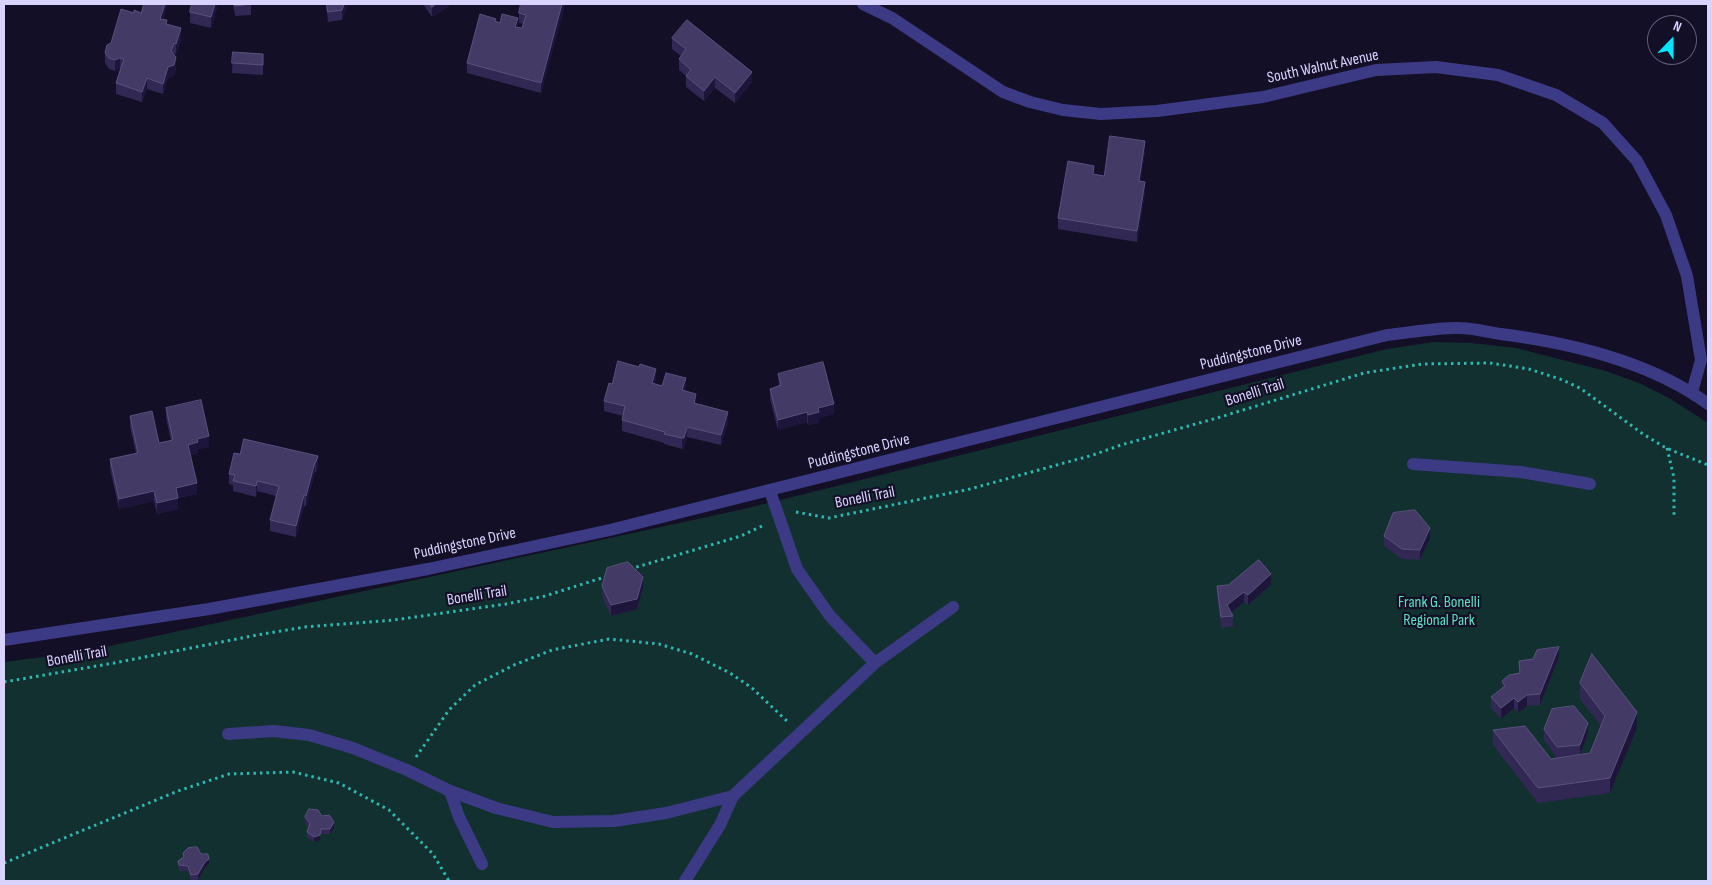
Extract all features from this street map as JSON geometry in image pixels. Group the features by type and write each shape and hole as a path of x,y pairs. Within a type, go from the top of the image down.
{"street":[{"name":"South Walnut Avenue","path":"862,4 892,18 1003,92 1030,102 1063,110 1101,114 1157,111 1263,97 1376,70 1436,67 1498,75 1556,95 1603,122 1637,161 1666,215 1687,276 1701,360 1692,392"},
{"name":"Puddingstone Drive","path":"4,640 209,609 428,569 610,530 1387,335 1458,328 1533,338 1596,353 1650,371 1692,392 1708,404"},
{"path":"1413,464 1521,472 1590,484"},
{"path":"770,491 797,569 830,616 875,663"},
{"path":"685,881 720,825 733,796 875,663 953,606"},
{"path":"228,734 274,731 309,735 353,748 407,770 450,791 496,808 553,822 614,821 666,813 733,796"},
{"path":"450,791 459,817 482,864"}],"path":[{"name":"Bonelli Trail","path":"621,572 741,536 796,512 829,518 970,489 1093,455 1364,373 1422,364 1490,363 1529,369 1560,379 1580,388 1643,434 1666,448 1708,465"},
{"path":"1666,448 1674,478 1674,517"},
{"name":"Bonelli Trail","path":"4,682 296,629 394,620 506,604 545,596 612,575"},
{"path":"407,770 449,710 475,685 514,665 552,650 609,639 659,644 692,654 730,673 752,688 800,733"},
{"path":"4,863 178,791 229,774 293,772 339,783 389,810 433,854 449,881"}],"green space":[{"name":"Frank G. Bonelli Regional Park","path":"1434,342 1472,343 1516,348 1606,371 1639,383 1669,398 1708,423 1708,881 4,881 4,662 82,652 744,509 1387,349"}],"building":[{"path":"144,4 165,4 160,19 167,20 166,24 181,28 176,44 174,43 171,51 176,57 174,65 168,67 163,84 147,78 142,92 116,83 124,59 115,60 109,58 105,53 107,45 111,43 121,9 134,13 134,10 141,13"},
{"path":"192,4 215,4 211,17 190,12"},
{"path":"234,4 251,4 235,6"},
{"path":"327,4 344,4 342,10 328,12"},
{"path":"521,4 562,4 541,83 467,63 480,14 496,19 495,21 500,23 502,14 518,18 515,27 522,28 526,15 519,13"},
{"path":"687,20 752,72 735,93 715,77 704,91 686,76 691,70 679,59 686,49 672,38"},
{"path":"233,52 263,54 263,65 232,63"},
{"path":"1110,136 1145,141 1139,181 1145,182 1137,231 1058,218 1068,161 1094,166 1093,174 1104,176"},
{"path":"618,361 639,367 640,364 656,369 652,383 662,386 666,373 686,378 682,390 696,394 694,403 728,412 721,435 687,427 684,438 682,438 622,420 625,406 604,401 609,383 612,384"},
{"path":"823,362 834,404 818,408 819,412 808,415 807,412 778,420 770,389 781,385 778,374"},
{"path":"201,400 209,436 197,439 198,442 188,445 197,483 176,488 178,498 157,503 154,491 119,499 110,459 138,453 130,416 152,411 159,443 173,440 166,408"},
{"path":"244,439 318,456 306,496 304,495 296,526 270,520 279,486 257,481 256,486 233,481 235,475 229,474 234,453 240,454"},
{"path":"1415,510 1430,528 1420,550 1402,549 1384,536 1393,513"},
{"path":"1259,560 1271,574 1248,595 1244,592 1227,605 1233,616 1221,617 1217,586 1228,585"},
{"path":"628,562 643,577 637,599 611,605 602,586 607,568"},
{"path":"1559,647 1540,694 1527,695 1518,702 1514,698 1501,708 1491,697 1505,686 1502,681 1509,675 1520,673 1519,661 1533,659 1537,650"},
{"path":"1592,654 1637,712 1610,778 1538,788 1493,730 1525,726 1551,759 1590,753 1605,716 1580,683"},
{"path":"1574,706 1588,723 1580,745 1557,747 1544,729 1552,709"},
{"path":"309,809 318,810 322,816 329,815 334,822 330,829 321,829 320,835 314,837 307,832 310,823 305,817"},
{"path":"197,847 201,854 208,854 209,859 198,874 191,875 188,866 179,865 178,861 184,857 183,853 188,848"}]}
